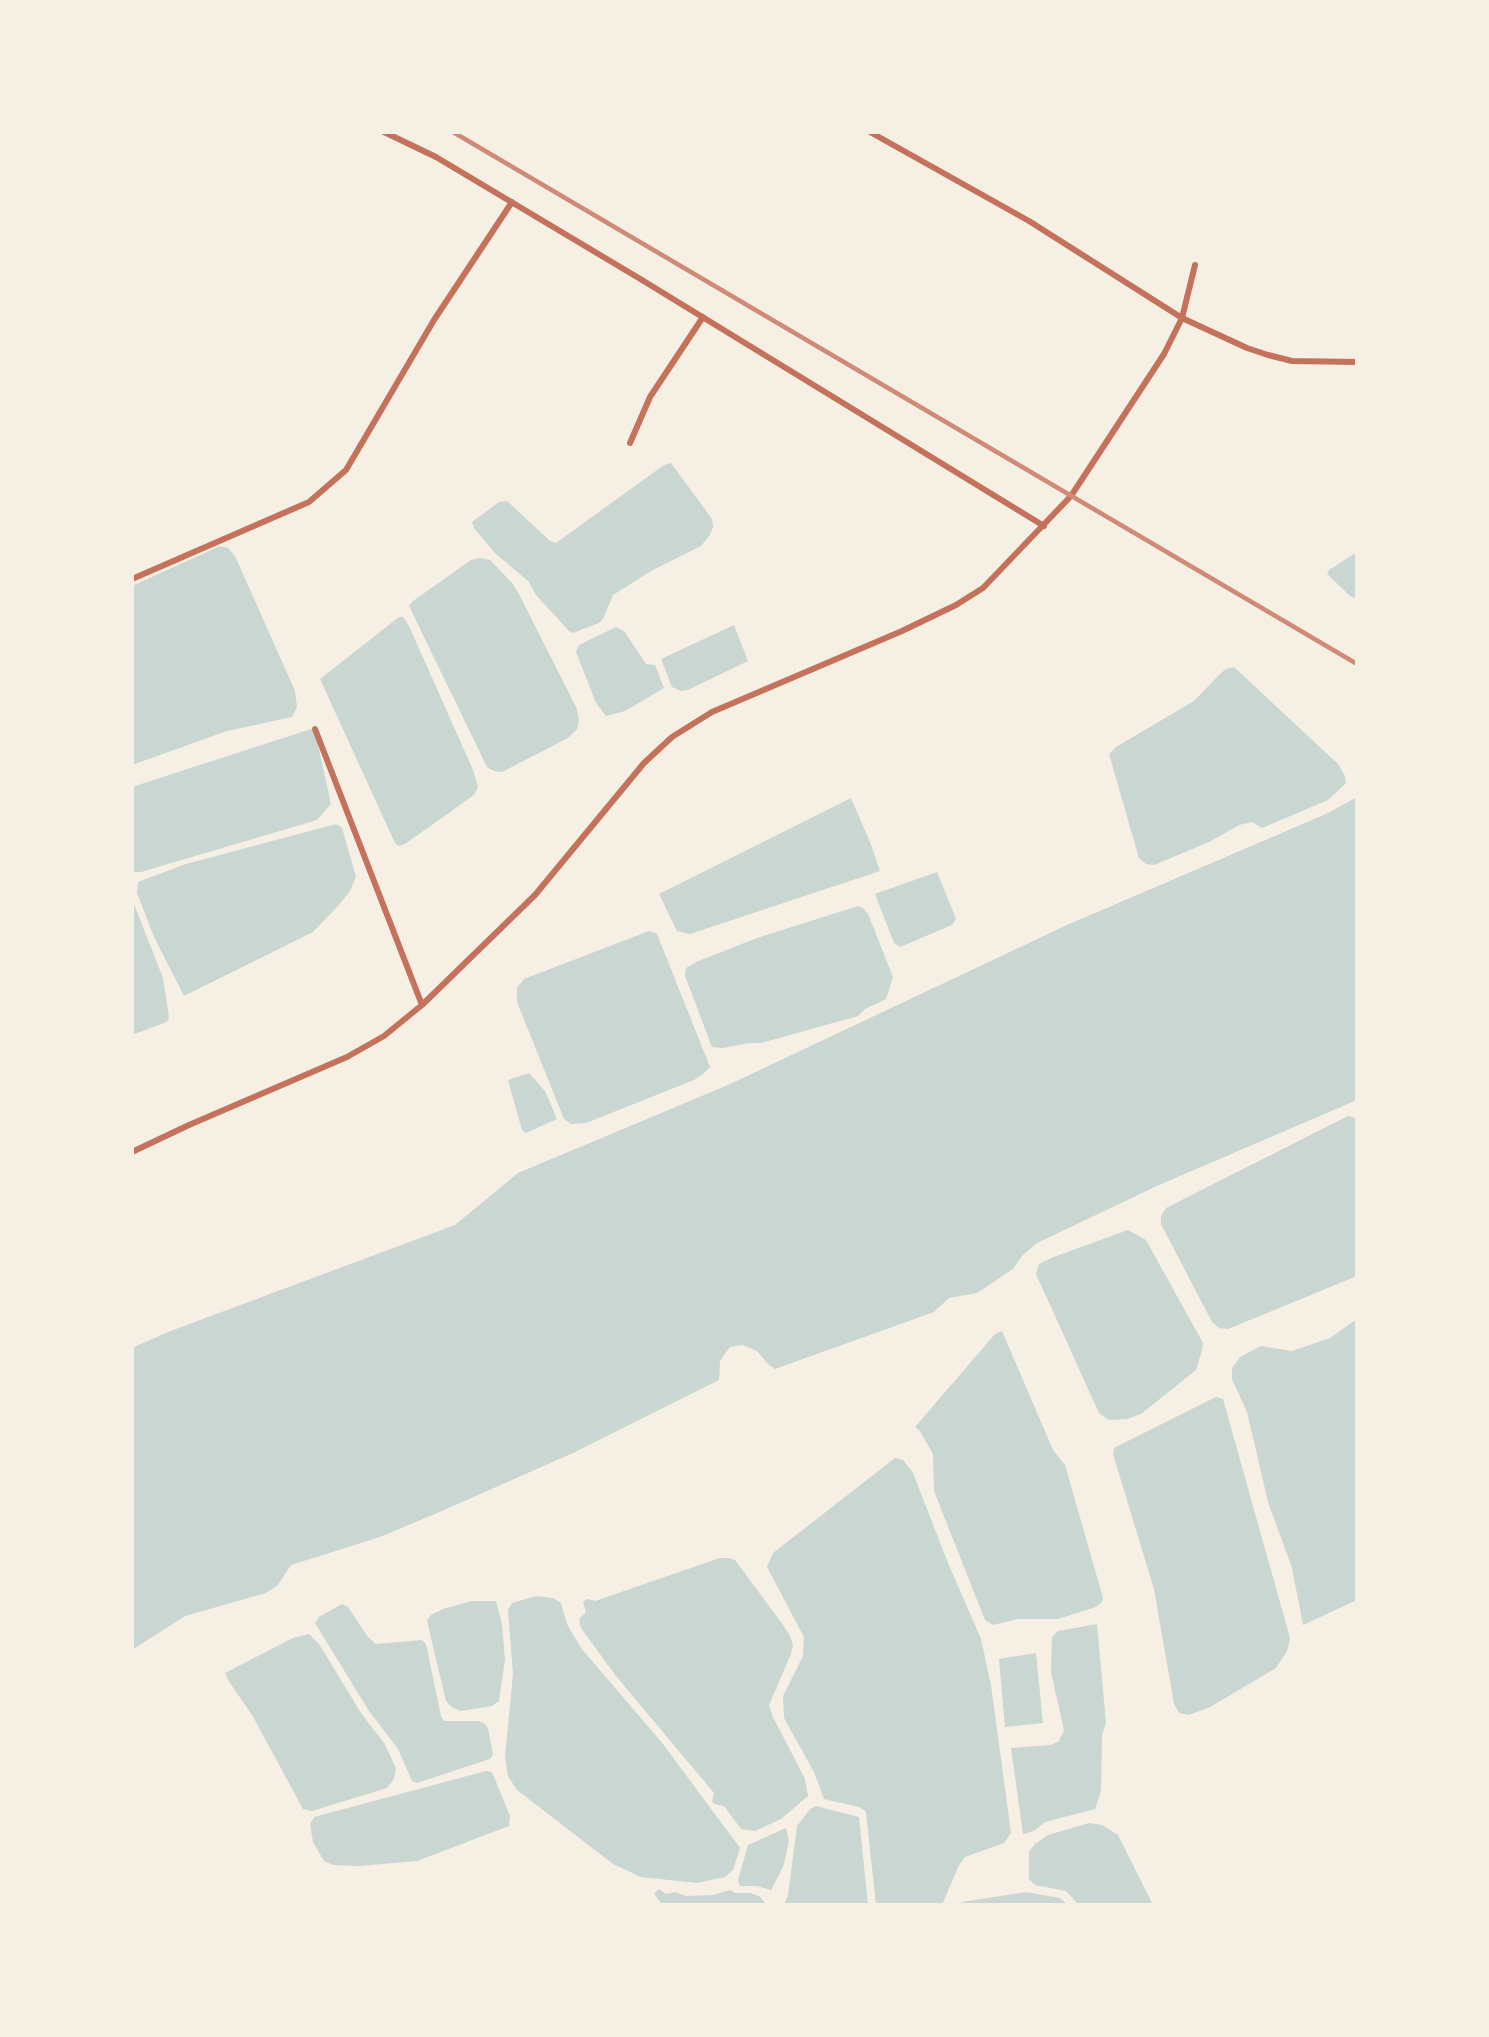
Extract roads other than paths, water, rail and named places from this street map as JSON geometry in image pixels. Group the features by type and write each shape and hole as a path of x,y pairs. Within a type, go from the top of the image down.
{"street":[{"path":"384,132 436,157 512,202 1044,526"},
{"path":"870,132 1029,221 1182,318 1247,348 1268,355 1292,361 1357,362"},
{"path":"132,579 309,502 346,470 434,320 512,202"},
{"path":"132,1152 347,1057 384,1035 422,1005 535,895 644,763 672,737 712,712 902,631 956,605 983,588 1071,496 1164,354 1182,318 1195,265"},
{"path":"630,443 650,397 703,317"},
{"path":"315,729 422,1005"}],"railway":[{"path":"453,132 1357,664"}]}
